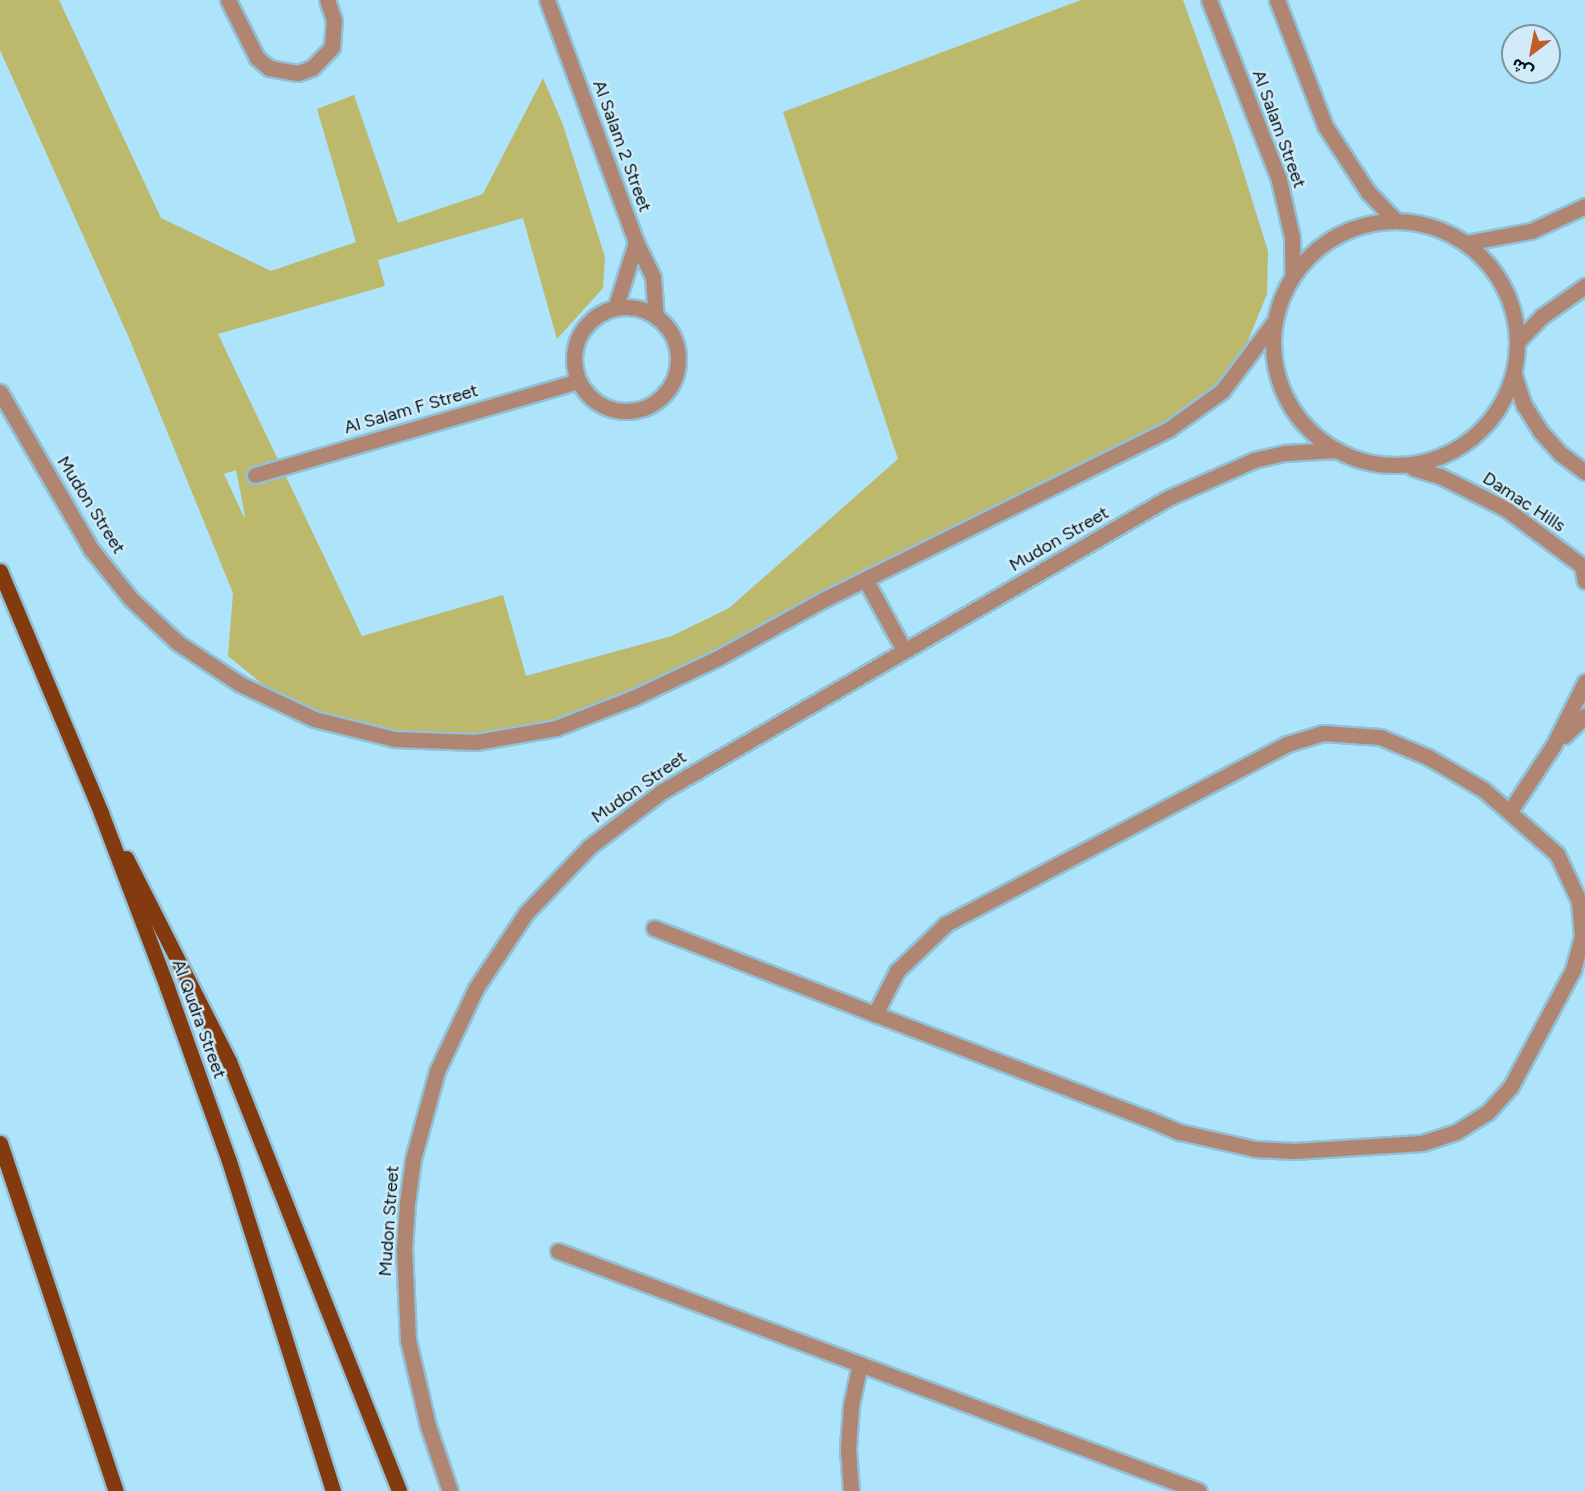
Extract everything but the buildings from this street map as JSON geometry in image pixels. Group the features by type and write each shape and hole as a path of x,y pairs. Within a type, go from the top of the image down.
{"main road":[{"name":"Al Qudra Street","path":"0,570 101,813 230,1161 333,1491"},
{"path":"101,813 147,895 229,1061 399,1491"},
{"path":"0,1143 116,1491"}],"street":[{"path":"228,0 257,58 269,68 298,73 324,59 332,47 334,20 327,0"},
{"name":"Al Salam 2 Street","path":"547,0 636,242"},
{"name":"Al Salam Street","path":"1209,0 1279,180 1292,237 1293,276"},
{"path":"1277,0 1325,126 1368,192 1396,221"},
{"path":"1466,243 1531,231 1585,206"},
{"path":"1396,221 1432,226 1466,243 1493,270 1512,304 1518,341 1514,375 1500,407 1473,438 1432,462 1404,465 1369,463 1337,450 1299,417 1279,381 1273,351 1275,321 1293,276 1307,257 1333,237 1363,225 1396,221"},
{"path":"616,306 636,242"},
{"path":"636,242 653,278 656,316"},
{"path":"1518,341 1541,317 1585,286"},
{"path":"616,306 639,307 656,316 673,334 679,354 676,375 666,393 650,406 630,411 609,409 590,398 578,381 573,363 575,344 584,326 598,313 616,306"},
{"name":"Mudon Street","path":"0,392 91,549 131,599 178,643 240,684 314,719 394,739 476,742 556,728 633,698 716,658 865,579 1197,412 1244,367 1275,321"},
{"path":"1514,375 1524,405 1540,431 1561,454 1585,472"},
{"name":"Al Salam F Street","path":"255,475 578,381"},
{"name":"Mudon Street","path":"450,1491 417,1385 408,1340 404,1249 413,1158 437,1071 476,988 541,896 624,818 661,792 1196,483 1285,453 1337,450"},
{"name":"Damac Hills","path":"1404,465 1473,491 1506,509 1582,565"},
{"path":"865,579 904,650"},
{"path":"1510,811 1553,746 1585,682"},
{"path":"1553,746 1585,716"},
{"path":"654,928 875,1014 1180,1131 1217,1142 1294,1151 1401,1146 1439,1139 1487,1113 1511,1086 1567,984 1579,953 1582,918 1574,885 1557,854 1510,811 1456,773 1389,740 1342,732 1305,737 946,924 897,971 875,1014"},
{"path":"558,1251 1199,1491"},
{"path":"851,1491 848,1449 851,1405 860,1364"}],"shaded area":[{"path":"0,0 59,0 161,218 271,271 356,242 317,109 354,95 398,223 483,194 543,78 563,125 605,257 603,288 557,339 523,218 378,260 385,286 218,334 362,636 503,595 526,676 672,636 729,608 898,459 783,112 1081,0 1183,0 1233,139 1268,251 1267,294 1232,380 1190,419 891,576 870,566 817,594 806,615 574,724 437,742 332,722 271,691 228,656 233,593 129,338 0,50","holes":["236,470 244,517 224,474"]}]}
